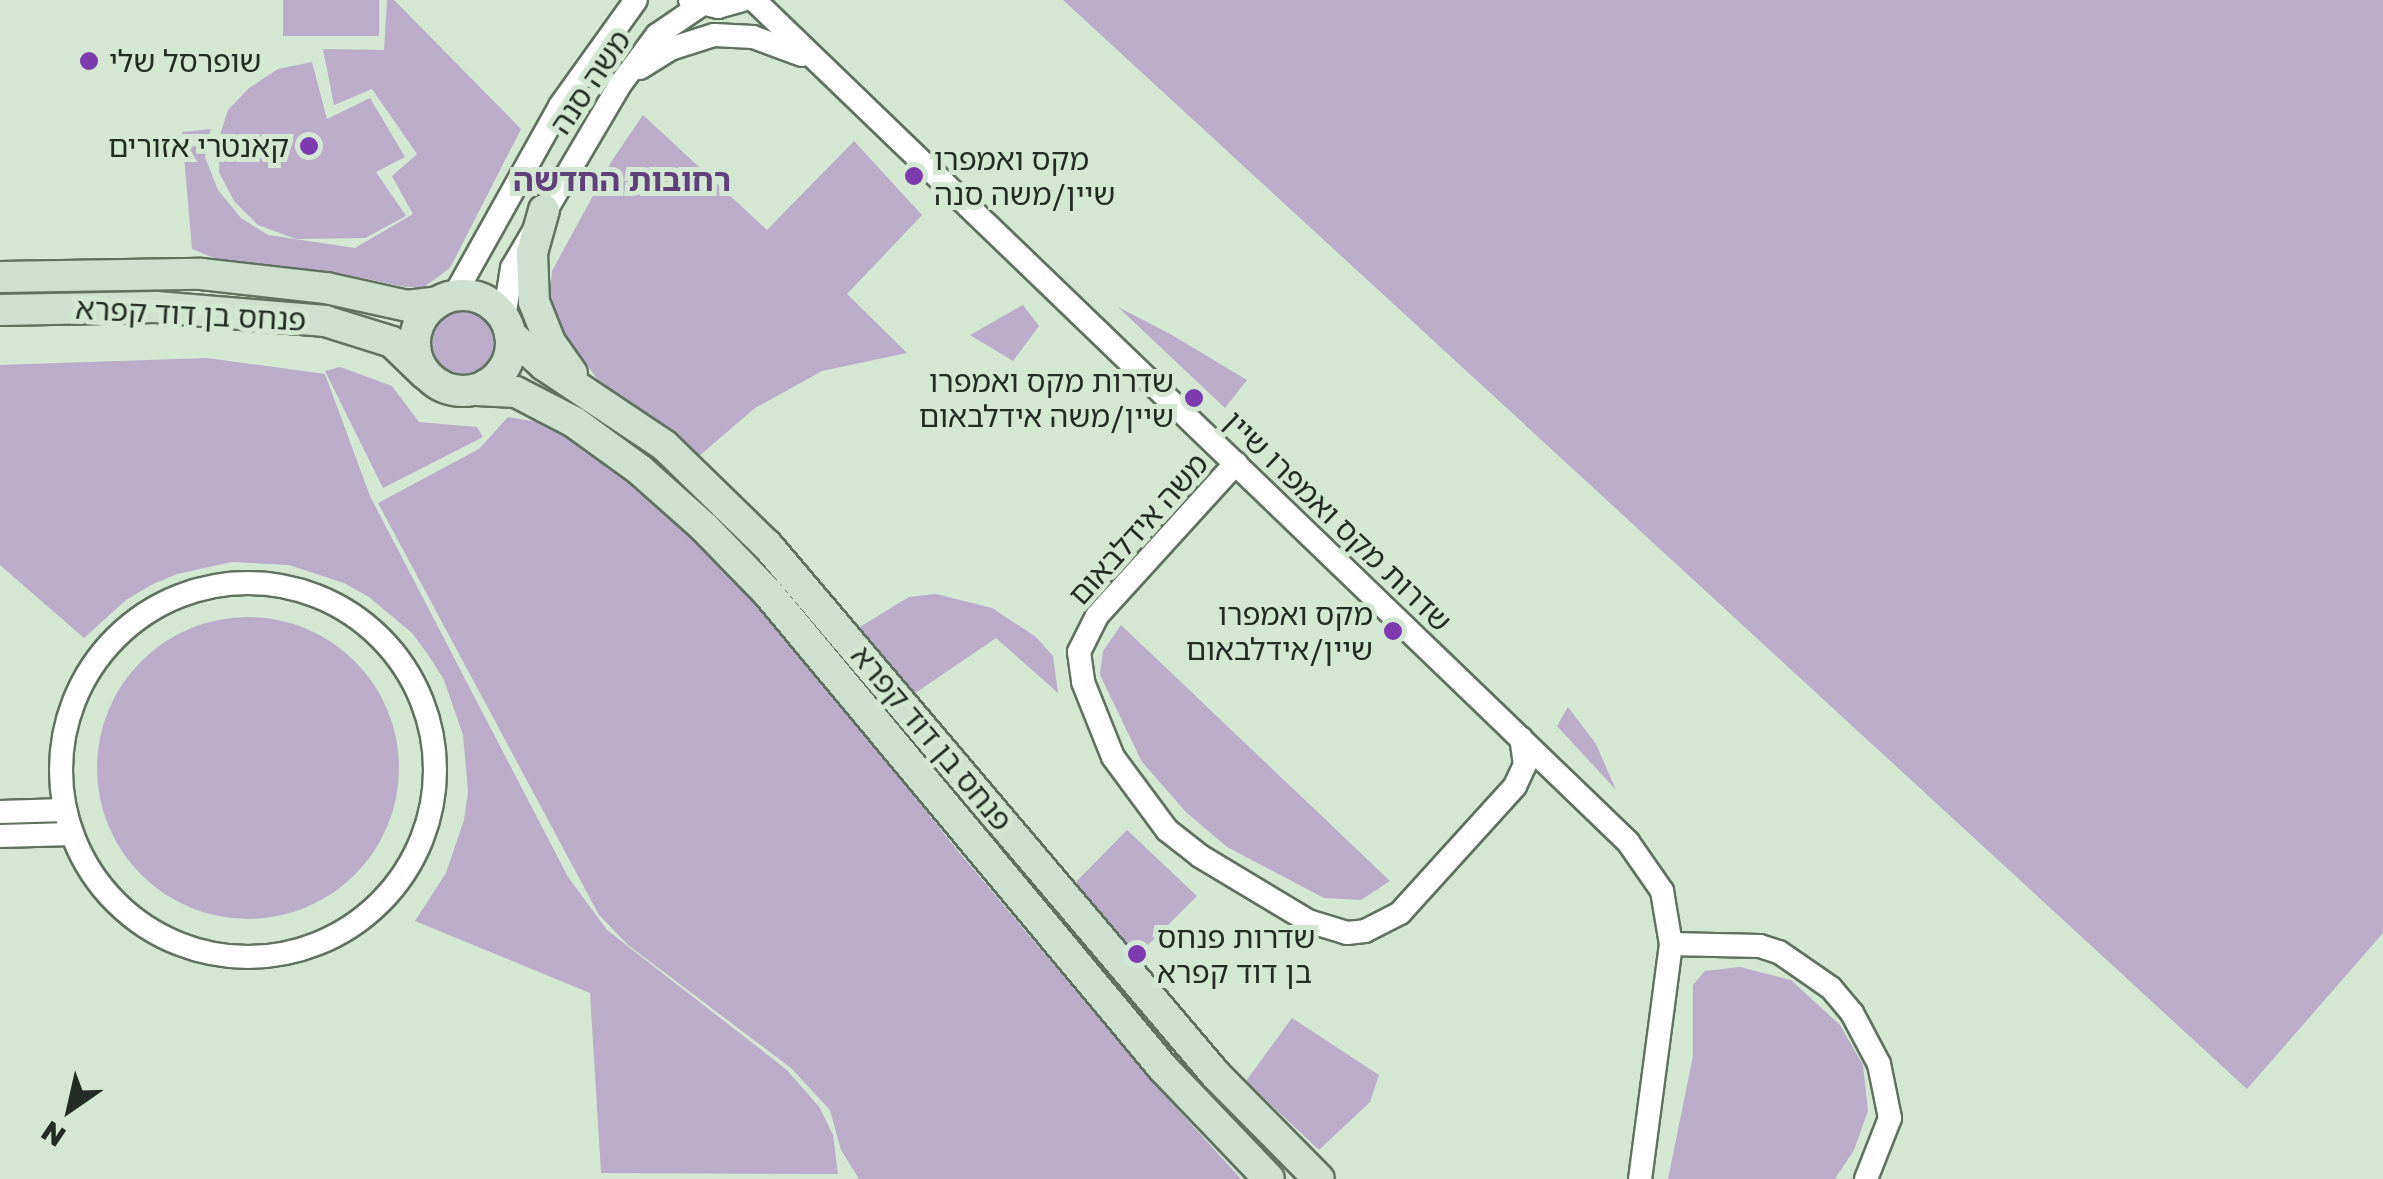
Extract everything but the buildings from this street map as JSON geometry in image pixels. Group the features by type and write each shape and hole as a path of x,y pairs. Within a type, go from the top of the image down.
{"main road":[{"path":"544,210 532,253 531,281 540,321 567,367 605,401"},
{"name":"פנחס בן דוד קפרא","path":"0,277 201,274 288,282 407,306 446,298"},
{"path":"446,298 482,299 507,326 508,362 490,384 477,390 448,390 425,374 414,343 425,312 446,298"},
{"name":"פנחס בן דוד קפרא","path":"0,310 156,306 325,321 392,342 425,374"},
{"name":"פנחס בן דוד קפרא","path":"507,326 544,364 605,401 682,461 799,580 1216,1074 1319,1179"},
{"name":"פנחס בן דוד קפרא","path":"477,390 516,392 574,422 640,470 706,528 779,606 1164,1068 1269,1179"}],"street":[{"name":"משה סנה","path":"446,298 560,106 636,0"},
{"path":"696,2 718,7 742,0"},
{"name":"שדרות מקס ואמפרו שיין","path":"754,0 1628,842 1662,891 1671,944 1640,1179"},
{"name":"משה סנה","path":"507,326 512,268 544,210 619,86 658,35 696,2"},
{"path":"619,86 670,49 714,35 778,44 834,77"},
{"name":"משה אידלבאום","path":"1236,463 1097,616 1079,652 1083,682 1113,757 1142,802 1167,830 1228,874 1308,922 1347,934 1384,924 1400,912 1516,786"},
{"path":"254,583 325,600 384,642 406,670 422,703 432,738 435,774 420,844 402,876 378,904 350,926 318,943 248,957 184,945 154,931 118,904 94,876 72,834 65,810 62,745 78,689 97,658 122,631 183,594 218,585 254,583"},
{"path":"1516,786 1525,765 1520,738"},
{"path":"1516,786 1537,775 1568,783"},
{"path":"0,812 65,810"},
{"path":"0,836 72,834"},
{"path":"1671,944 1760,946 1801,963 1831,988 1868,1039 1879,1064 1890,1118 1866,1179"}],"shaded area":[{"path":"283,0 379,0 379,36 283,36"},
{"path":"387,0 394,0 521,129 450,268 424,287 406,287 339,273 231,265 192,249 182,132 211,129 205,157 218,190 241,218 268,235 355,248 413,214 392,176 417,154 372,89 334,105 323,49 384,50"},
{"path":"1063,0 2383,0 2383,933 2247,1089"},
{"name":"קאנטרי אזורים","path":"312,62 327,119 370,98 405,157 376,172 406,216 365,238 296,239 258,225 234,201 219,172 220,135 228,110 249,88 278,69"},
{"path":"643,115 767,230 854,141 922,215 847,294 907,353 822,371 755,408 699,456 598,380 558,325 550,295 552,271 613,159"},
{"path":"1023,305 1039,326 1013,361 970,335"},
{"path":"1118,307 1172,335 1247,380 1225,408"},
{"path":"463,309 488,319 498,344 488,369 463,379 438,369 428,344 438,319"},
{"path":"207,358 325,374 370,496 568,877 607,930 787,1070 820,1108 833,1135 838,1174 601,1173 590,993 415,921 446,873 464,820 468,792 463,735 444,680 429,656 412,633 369,597 344,583 289,565 232,562 177,574 151,585 126,600 84,638 0,565 0,365"},
{"path":"340,367 392,386 419,422 477,427 483,437 383,488 325,371"},
{"path":"508,417 568,427 629,478 763,608 958,851 1144,1072 1241,1179 859,1179 841,1150 830,1110 791,1068 628,945 599,915 378,503 479,449"},
{"path":"936,594 992,608 1036,637 1053,656 1058,693 996,638 914,694 858,628 909,597"},
{"path":"248,617 306,629 332,643 354,662 373,684 387,710 399,768 387,826 373,852 354,874 332,893 306,907 248,919 190,907 164,893 142,874 123,852 109,826 97,768 109,710 123,684 142,662 164,643 190,629"},
{"path":"1121,625 1390,881 1361,900 1324,898 1227,847 1186,812 1142,762 1100,675 1103,651"},
{"path":"1568,707 1596,744 1616,790 1557,726"},
{"path":"1127,830 1197,896 1131,962 1071,887"},
{"path":"1740,967 1791,980 1840,1025 1863,1065 1868,1111 1854,1150 1835,1179 1668,1179 1693,1056 1693,985 1705,971"},
{"path":"1292,1018 1379,1075 1370,1102 1319,1150 1246,1081"}],"place":[{"name":"שופרסל שלי","path":"89,61"},
{"name":"קאנטרי אזורים","path":"309,146"},
{"name":"מקס ואמפרו שיין/משה סנה","path":"914,176"},
{"name":"שדרות מקס ואמפרו שיין/משה אידלבאום","path":"1194,398"},
{"name":"מקס ואמפרו שיין/אידלבאום","path":"1393,631"},
{"name":"שדרות פנחס בן דוד קפרא","path":"1137,954"}],"district":[{"name":"רחובות החדשה","path":"622,179"}]}
